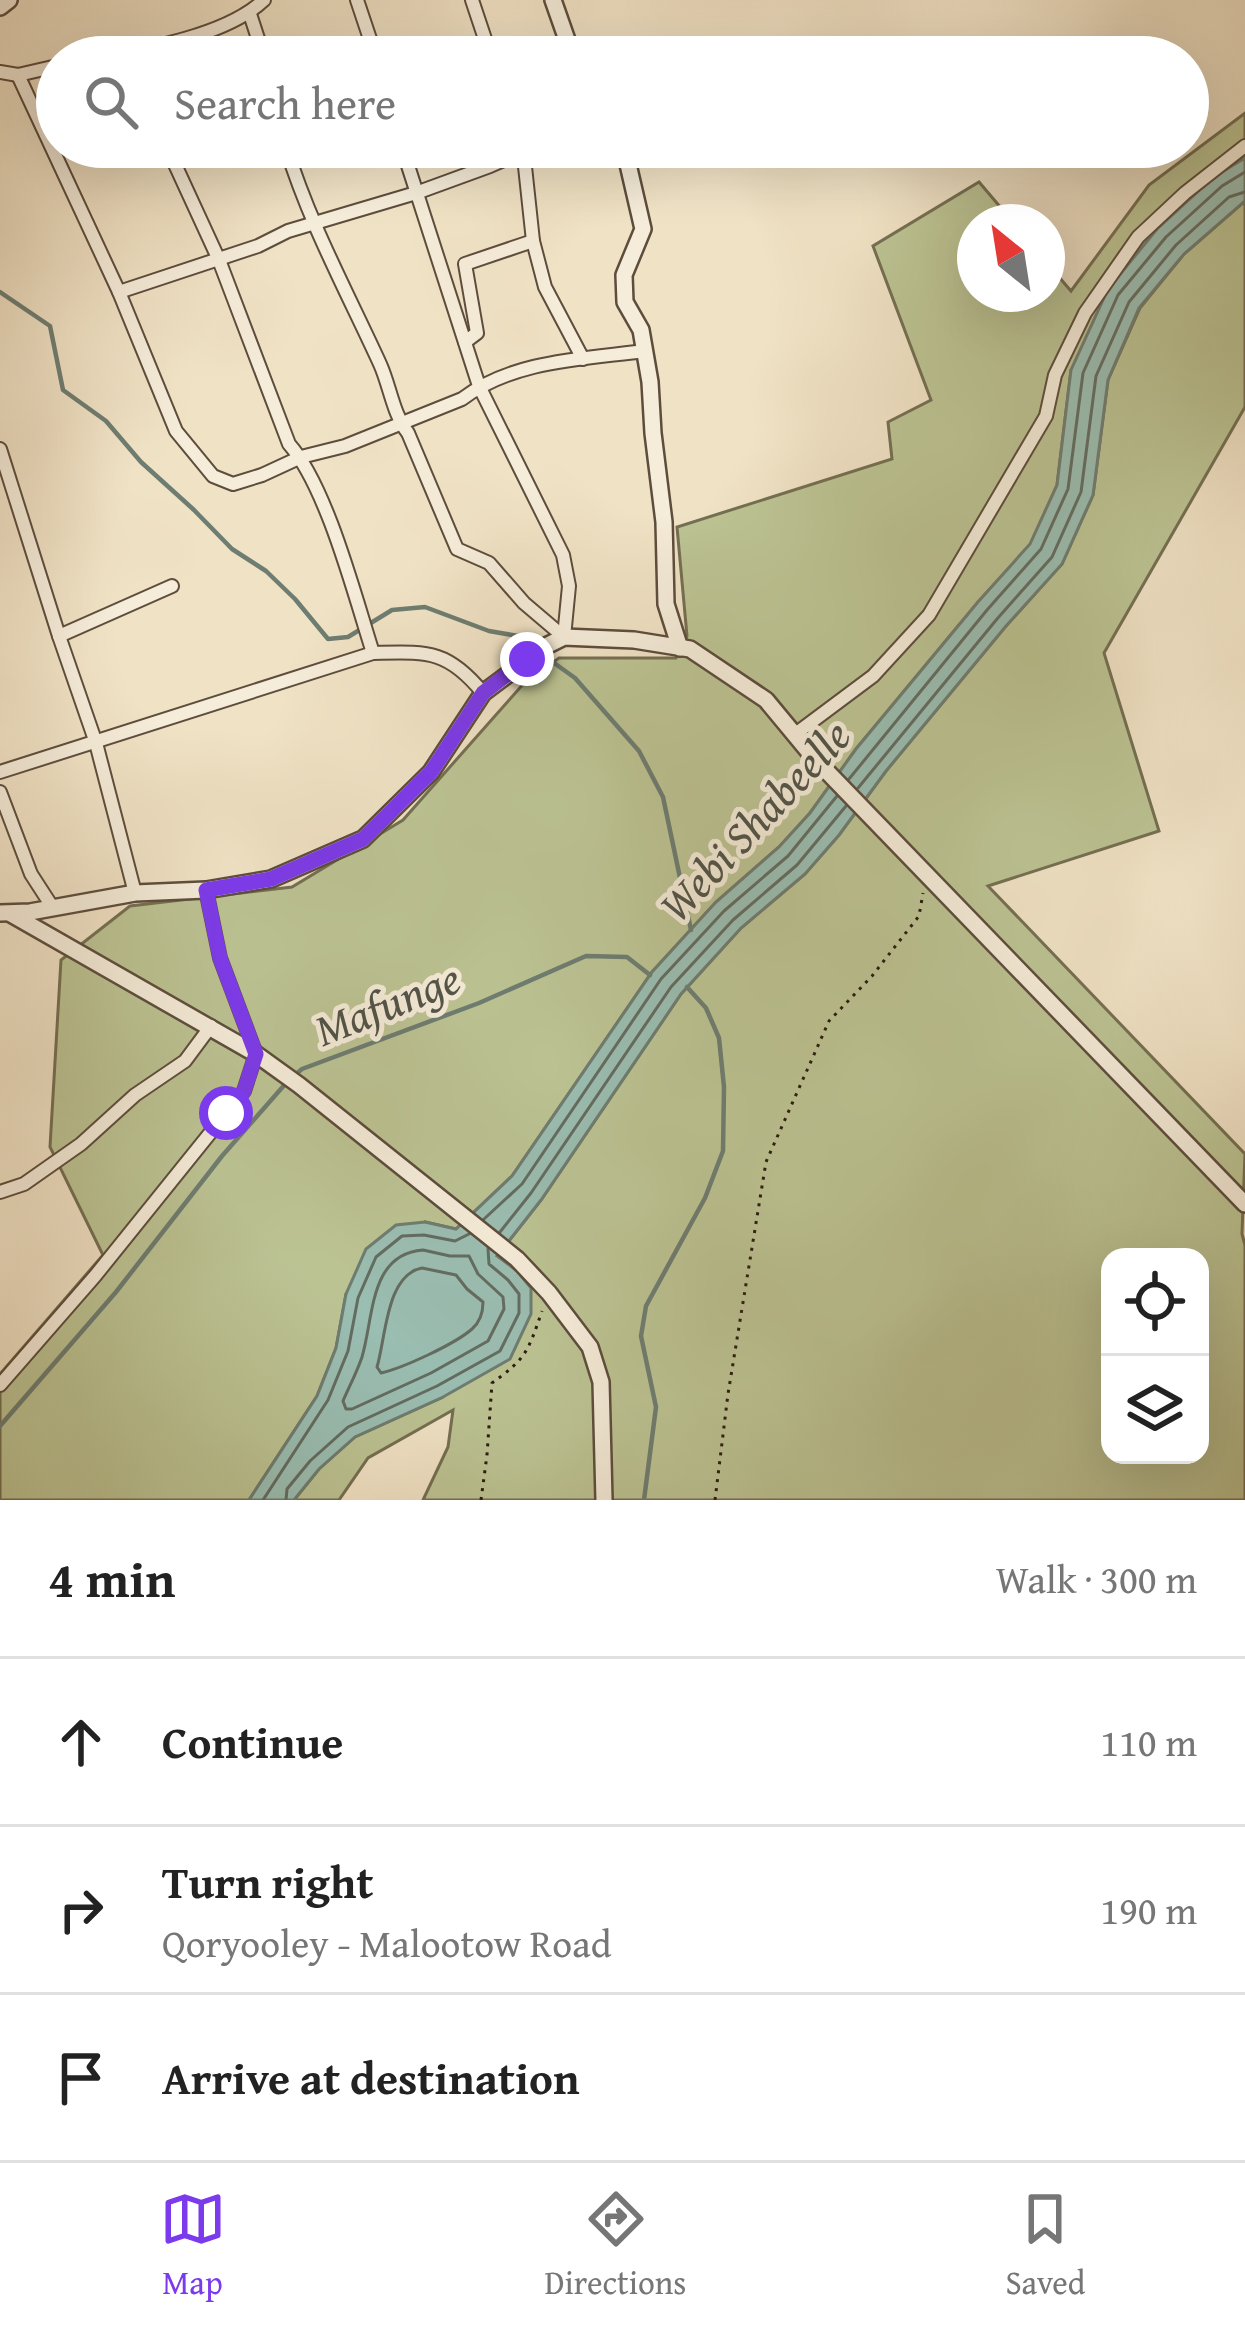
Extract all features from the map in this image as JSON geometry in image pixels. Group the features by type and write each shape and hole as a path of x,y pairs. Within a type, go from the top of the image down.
{"street":[{"path":"0,7 9,0"},
{"path":"191,36 250,14 264,0"},
{"path":"472,0 484,36"},
{"path":"553,0 566,36"},
{"path":"362,1 371,36"},
{"path":"250,14 257,36"},
{"path":"0,72 36,71"},
{"path":"18,75 36,114"},
{"path":"794,735 873,676 929,615 1046,416 1055,375 1085,313 1138,237 1245,146"},
{"path":"61,168 176,431 213,476 233,484 301,457 345,446 536,366 645,351"},
{"path":"177,168 219,260 289,444 301,457 324,507 373,653"},
{"path":"294,168 457,549 488,563 564,637"},
{"path":"408,168 479,386 563,555 569,586 564,637"},
{"path":"119,292 478,168"},
{"path":"528,168 533,241 545,287 584,358"},
{"path":"629,168 643,229 624,275 626,302 641,330 650,382 664,522 666,604 680,648"},
{"path":"465,343 478,333 465,264 533,241"},
{"path":"0,449 96,743 135,893"},
{"path":"0,502 16,498"},
{"path":"59,636 172,586"},
{"path":"4,913 271,879 363,839 431,772 483,693 545,646 564,637 634,640 690,650 766,700 814,758 1245,1204"},
{"path":"0,772 373,653 437,655 464,671 483,693"},
{"path":"0,792 32,874 53,908"},
{"path":"0,1385 244,1091 256,1054 220,958 206,890"},
{"path":"4,913 256,1054 517,1259 590,1347 602,1382 604,1500"},
{"path":"0,1192 24,1184 81,1144 135,1095 185,1061 211,1026"}],"path":[{"path":"715,1500 766,1162 829,1021 919,916 926,874"},
{"path":"481,1500 491,1383 518,1365 549,1293"}],"green space":[{"path":"1245,113 1245,158 1215,176 1071,370 1057,485 1031,544 856,749 810,813 716,902 652,972 512,1176 456,1229 425,1222 346,1294 336,1348 317,1396 249,1500 0,1500 0,1374 103,1255 50,1147 61,960 130,906 292,887 403,820 525,682 559,658 676,658 687,636 677,527 892,459 888,422 931,400 873,246 979,182 998,204 957,204 957,312 1065,312 1065,284 1071,291 1149,185 1172,168 1209,168 1209,140"},
{"path":"1245,201 1245,407 1104,653 1159,831 988,886 1245,1154 1245,1500 423,1500 448,1447 453,1410 368,1458 339,1500 294,1500 319,1469 355,1437 443,1397 517,1271 497,1256 541,1200 681,994 741,928 805,874 1062,564 1093,495 1108,380 1140,308 1184,254"}],"water":[{"path":"1245,158 1245,201 1184,254 1139,308 1108,380 1093,495 1062,564 805,874 741,928 681,994 541,1200 497,1256 531,1288 531,1314 510,1359 443,1397 355,1437 319,1469 294,1500 249,1500 317,1396 336,1348 346,1294 366,1249 396,1225 425,1222 456,1229 512,1176 652,972 716,902 810,813 856,749 1030,544 1057,485 1071,370 1108,289 1157,229 1215,176"}],"waterway":[{"path":"0,292 50,326 63,390 106,421 141,462 232,549 266,571 328,639 348,637 392,610 425,607 489,631 518,636 534,648"},
{"name":"Webi Shabeelle","path":"543,655 575,678 639,751 663,797 691,930"},
{"name":"Mafunge","path":"296,1074 586,956 627,957 650,975"},
{"path":"644,1500 656,1407 641,1336 646,1306 705,1198 723,1151 719,1038 706,1008 687,987"},
{"name":"Mafunge","path":"0,1426 287,1082"}],"route":[{"path":"226,1113 244,1091 256,1054 220,958 206,890 271,879 363,839 431,772 483,693 527,659"}]}
